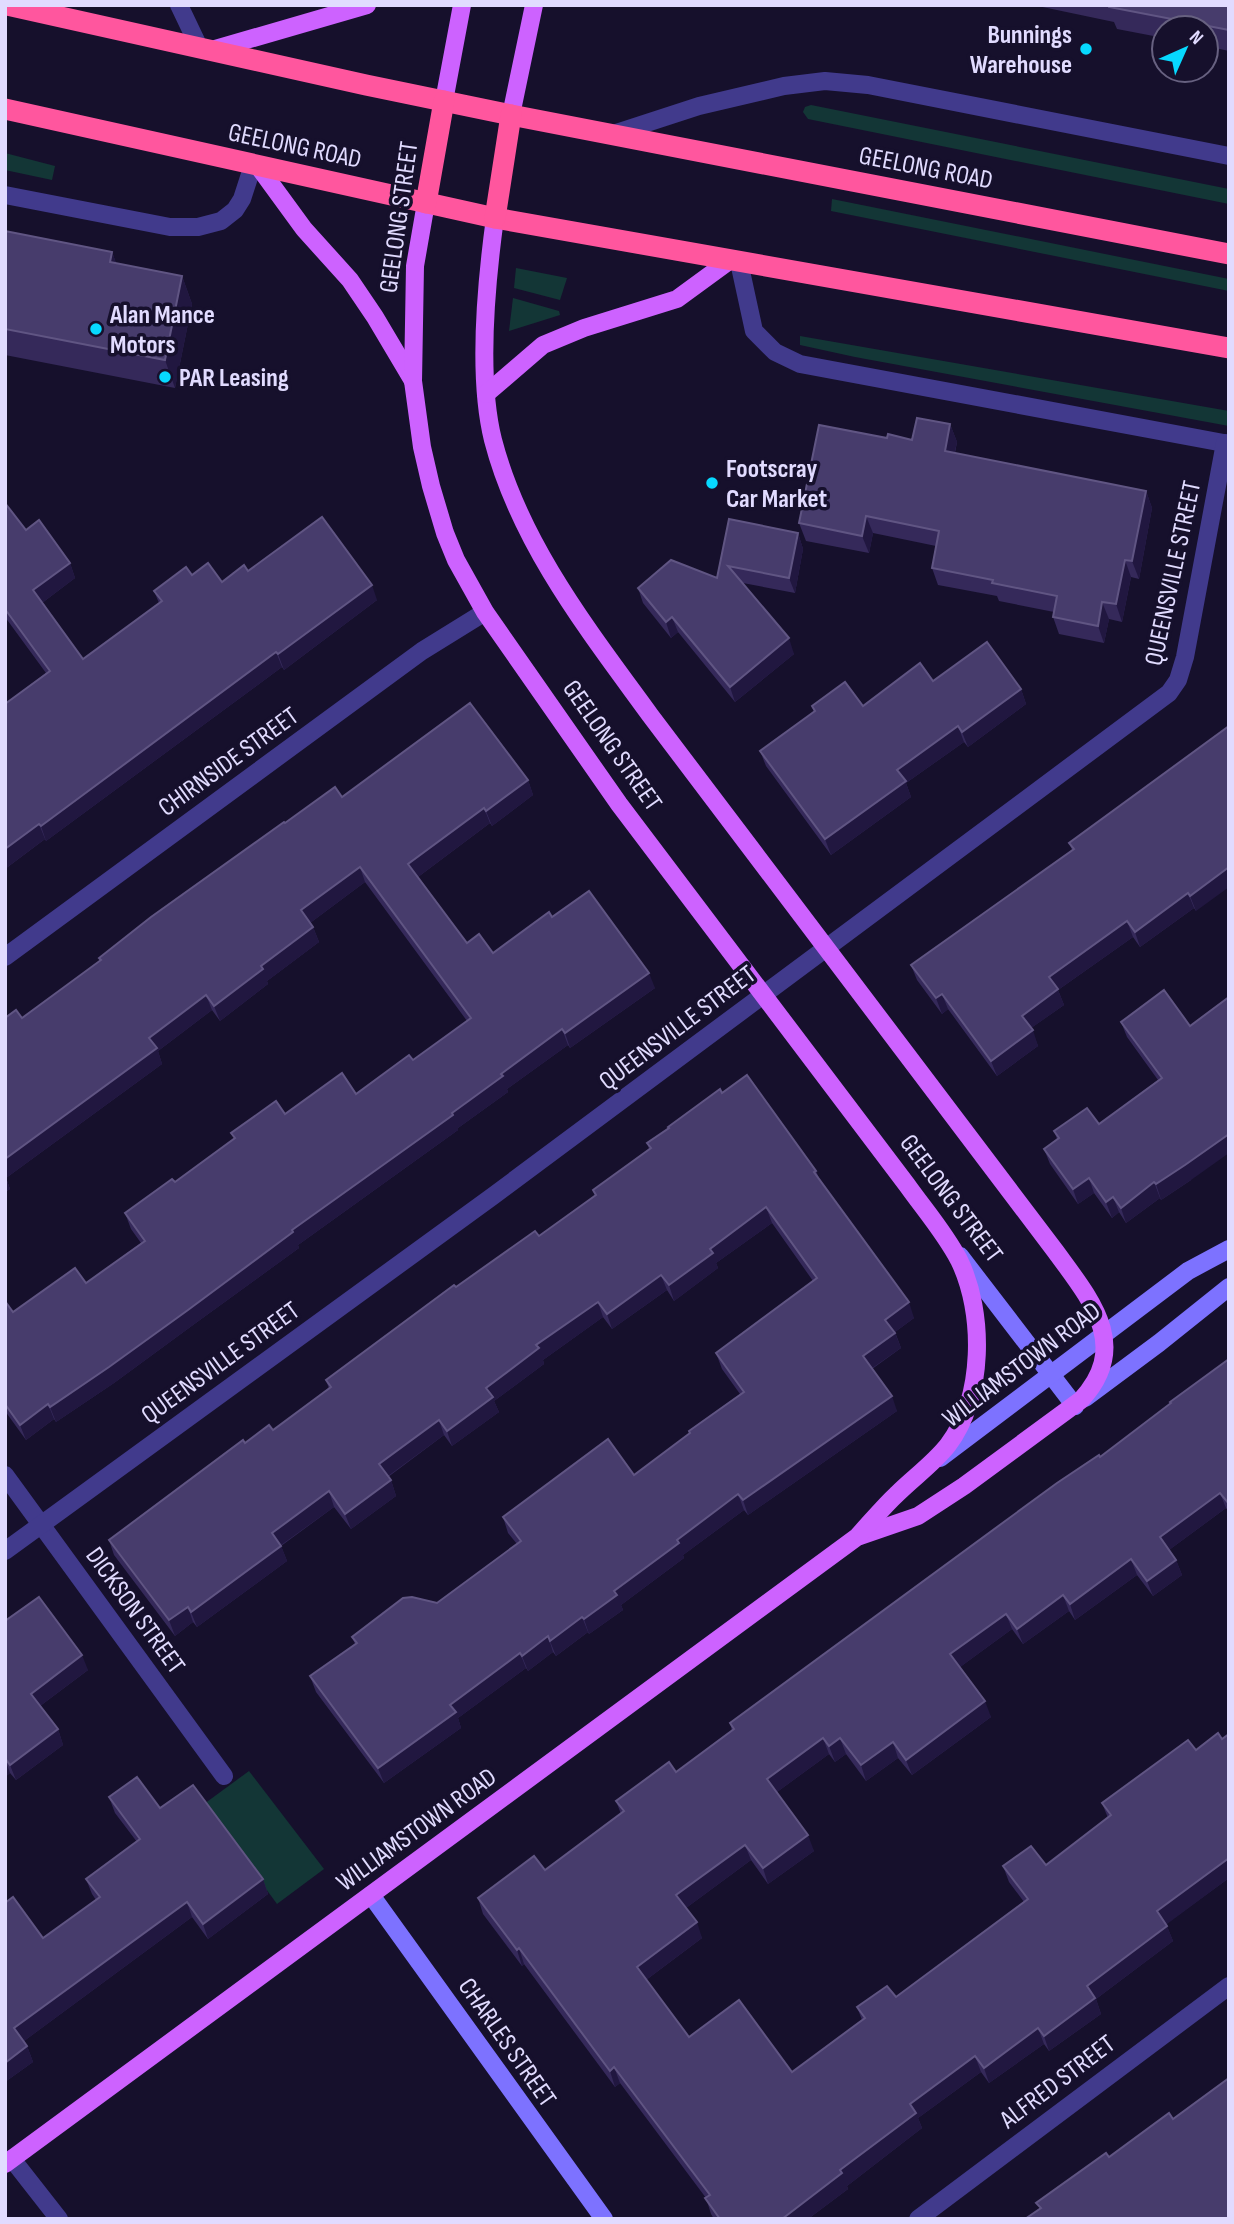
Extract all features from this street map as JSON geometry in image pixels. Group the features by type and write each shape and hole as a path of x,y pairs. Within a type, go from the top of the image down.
{"highway":[{"name":"GEELONG ROAD","path":"8,5 510,115 1229,254"},
{"name":"GEELONG STREET","path":"426,203 444,101"},
{"name":"GEELONG ROAD","path":"5,109 495,218 1229,348"},
{"name":"GEELONG STREET","path":"495,218 510,115"}],"main road":[{"path":"205,49 367,5"},
{"name":"GEELONG STREET","path":"444,101 462,5"},
{"name":"GEELONG STREET","path":"510,115 534,5"},
{"path":"256,165 304,229 350,280 413,381"},
{"name":"GEELONG STREET","path":"426,203 415,266 413,381 430,486 456,560 485,612 619,804 938,1228"},
{"name":"GEELONG STREET","path":"495,218 488,266 486,394 493,439 507,483 546,564 643,705 1073,1275 1093,1306 1103,1334 1103,1368 1095,1385 1078,1403"},
{"path":"486,394 543,345 584,328 677,299 734,261"},
{"path":"923,1471 948,1445 960,1425 971,1395 976,1366 976,1335 968,1287 959,1261 938,1228"},
{"name":"WILLIAMSTOWN ROAD","path":"857,1537 918,1516 1078,1403"},
{"name":"WILLIAMSTOWN ROAD","path":"8,2162 857,1537 897,1494 923,1471"}],"street":[{"path":"179,5 205,49"},
{"name":"GEELONG ROAD","path":"613,134 699,106 750,93 808,82 843,82 1229,156"},
{"path":"5,195 170,227 198,227 221,221 235,210 256,165"},
{"path":"734,261 754,331 775,352 800,364 1227,444"},
{"name":"QUEENSVILLE STREET","path":"5,1551 494,1196 1170,693 1178,680 1185,657 1227,444"},
{"name":"CHIRNSIDE STREET","path":"5,957 422,651 485,612"},
{"name":"GEELONG STREET","path":"938,1228 1051,1374 1078,1403"},
{"name":"WILLIAMSTOWN ROAD","path":"923,1471 1188,1271 1229,1249"},
{"name":"WILLIAMSTOWN ROAD","path":"1078,1403 1168,1337 1229,1287"},
{"name":"DICKSON STREET","path":"5,1475 225,1776"},
{"name":"CHARLES STREET","path":"371,1895 604,2219"},
{"name":"ALFRED STREET","path":"918,2219 1229,1986"},
{"path":"8,2162 59,2219"}],"green space":[{"path":"811,105 1229,189 1229,204 808,119 803,112 805,107"},
{"path":"5,153 55,166 52,180 5,170"},
{"path":"832,199 1229,279 1229,291 831,211"},
{"path":"516,268 567,278 560,300 514,288"},
{"path":"513,298 559,311 560,315 509,331"},
{"path":"800,336 1229,411 1229,426 855,357 800,345"},
{"path":"249,1771 324,1869 277,1904 204,1804"}],"building":[{"path":"1229,5 1229,30 1220,28 1220,14 1150,15 1109,7"},
{"name":"Alan Mance Motors","path":"5,231 112,252 110,262 182,276 165,360 5,329"},
{"path":"917,418 950,424 945,451 1146,491 1132,561 1125,560 1116,604 1102,602 1098,626 1053,617 1057,596 932,568 939,531 866,516 862,536 799,523 819,425 887,438 888,434 912,440"},
{"path":"5,503 26,530 39,520 70,563 33,590 83,659 162,601 154,591 186,567 192,575 208,563 222,582 244,565 248,571 322,517 372,585 278,654 276,652 41,826 39,824 5,849 5,704 50,671 5,609"},
{"path":"729,519 798,533 789,578 728,566 789,638 730,687 672,617 666,622 638,588 671,560 717,578"},
{"path":"987,642 1021,689 962,732 958,726 897,770 906,781 825,839 760,751 815,711 812,706 845,682 863,706 920,663 933,681"},
{"path":"470,703 528,780 486,811 484,808 408,864 467,943 479,934 493,953 549,912 552,917 589,891 649,973 565,1033 562,1029 501,1074 503,1076 452,1113 453,1115 292,1230 293,1232 188,1310 109,1367 50,1407 48,1404 20,1425 5,1404 5,1301 13,1312 75,1268 86,1283 145,1241 125,1213 172,1179 175,1182 235,1138 231,1133 276,1101 285,1114 342,1073 356,1094 409,1055 413,1060 471,1018 360,867 301,910 313,927 261,966 263,969 214,1006 206,995 149,1038 157,1048 5,1159 5,1018 16,1010 22,1018 101,960 99,958 151,917 284,822 335,787 342,797"},
{"path":"1229,726 1229,867 1135,932 1127,921 1049,977 1058,989 1022,1016 1033,1030 991,1061 942,994 936,998 911,965 1074,849 1069,843"},
{"path":"1164,990 1190,1026 1229,997 1229,1134 1156,1184 1154,1182 1121,1208 1113,1197 1106,1202 1089,1178 1073,1189 1044,1149 1059,1138 1054,1131 1087,1108 1099,1124 1162,1078 1121,1022"},
{"path":"747,1075 909,1302 885,1320 895,1333 863,1356 892,1396 743,1500 738,1494 677,1540 679,1543 614,1591 617,1595 550,1641 548,1636 522,1656 520,1653 450,1705 456,1712 378,1768 310,1676 357,1643 352,1637 403,1598 412,1597 437,1603 521,1541 503,1517 608,1439 634,1475 744,1392 716,1353 817,1278 766,1207 710,1249 713,1253 669,1285 661,1275 607,1314 598,1302 536,1345 539,1348 486,1388 493,1397 447,1431 439,1420 379,1464 391,1480 345,1514 329,1491 272,1533 281,1546 191,1612 188,1607 169,1620 109,1540 243,1440 245,1443 269,1425 273,1430 331,1387 326,1380 454,1285 456,1287 535,1231 539,1236 596,1195 593,1190 651,1148 647,1143 720,1089 722,1093"},
{"path":"1229,1359 1229,1504 1220,1493 1160,1537 1176,1560 1147,1581 1131,1559 1070,1604 1063,1595 1017,1629 1006,1614 950,1654 985,1701 906,1760 893,1742 861,1765 840,1738 829,1746 823,1738 767,1779 808,1835 763,1868 745,1845 676,1895 697,1922 637,1967 689,2037 739,2000 792,2072 865,2018 857,2007 887,1986 896,1997 1028,1899 1003,1866 1031,1846 1046,1865 1111,1815 1102,1803 1188,1740 1196,1750 1218,1733 1222,1739 1229,1734 1229,1858 1157,1911 1167,1926 1087,1986 1095,1998 1044,2036 1038,2028 984,2068 975,2056 910,2104 916,2113 840,2170 842,2173 782,2219 720,2219 705,2198 710,2195 614,2067 610,2071 519,1948 517,1950 478,1898 534,1856 545,1870 624,1811 616,1801 669,1762 676,1772 734,1729 730,1723 1057,1483 1099,1455 1100,1457"},
{"path":"39,1597 82,1655 31,1694 58,1729 10,1765 5,1758 5,1621"},
{"path":"137,1777 160,1808 193,1785 263,1879 203,1924 187,1902 14,2028 27,2046 5,2063 5,1903 13,1897 43,1938 100,1897 86,1879 140,1839 109,1797"},
{"path":"1229,2078 1228,2219 1025,2219 1041,2208 1036,2203 1106,2153 1109,2157 1169,2113 1173,2119"}],"place":[{"name":"Bunnings Warehouse","path":"1086,49"},
{"name":"Alan Mance Motors","path":"96,329"},
{"name":"PAR Leasing","path":"165,377"},
{"name":"Footscray Car Market","path":"712,483"}]}
